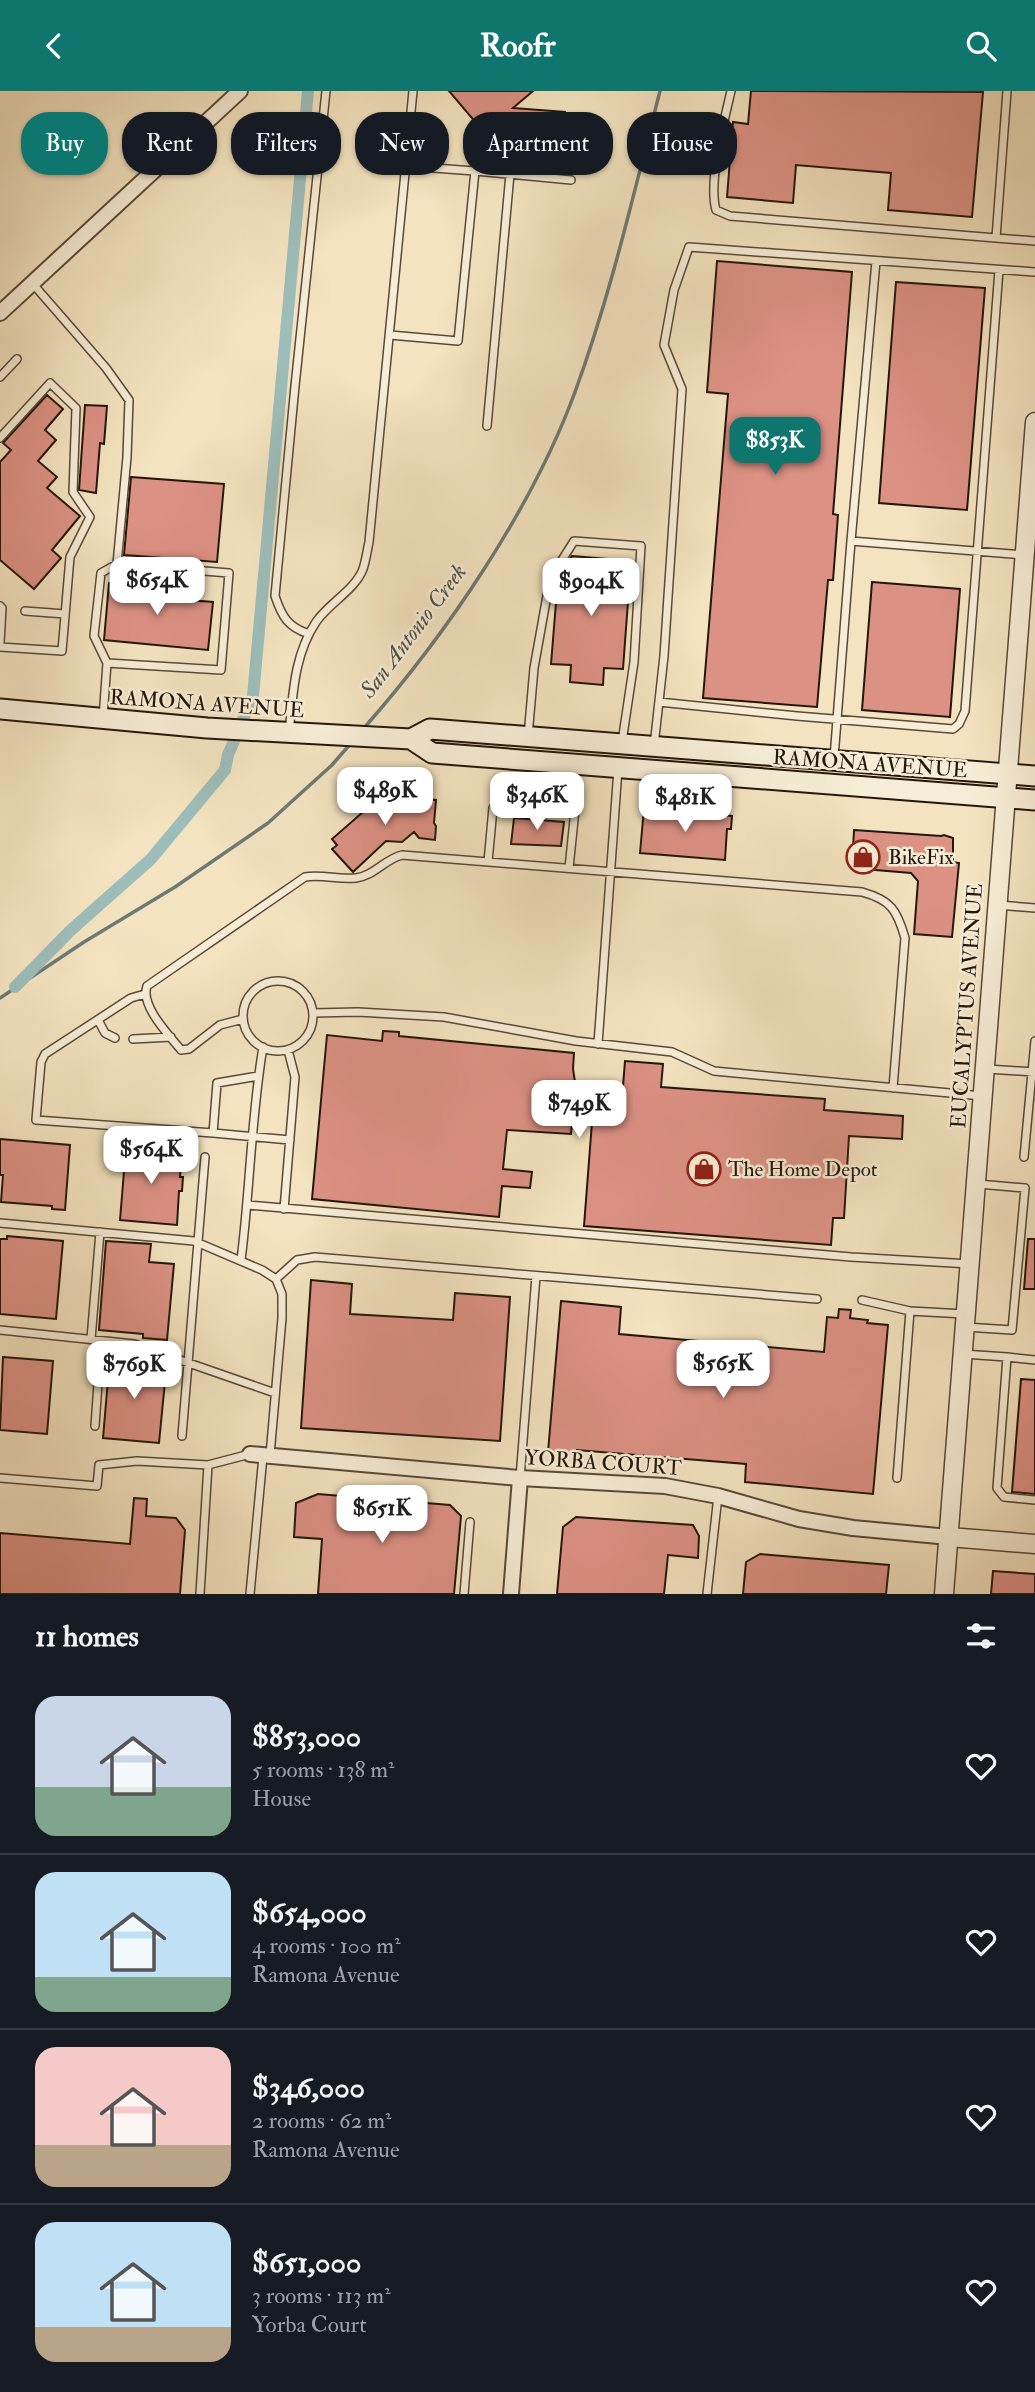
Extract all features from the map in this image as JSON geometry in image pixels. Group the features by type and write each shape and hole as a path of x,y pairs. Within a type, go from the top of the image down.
{"main road":[{"name":"RAMONA AVENUE","path":"0,709 207,728 411,739 432,753 1035,800"},
{"name":"RAMONA AVENUE","path":"411,739 429,729 1035,776"},
{"path":"618,767 621,743"}],"street":[{"path":"0,313 235,93"},
{"name":"EUCALYPTUS AVENUE","path":"944,1594 997,905 1028,547 1035,422"},
{"name":"YORBA COURT","path":"261,1455 520,1478 665,1486 718,1496 813,1521 853,1528 949,1537"},
{"path":"511,1594 520,1478"},
{"path":"949,1537 1035,1544"}],"lane":[{"path":"309,634 293,628 280,610 275,596 326,91"},
{"path":"412,112 414,91"},
{"path":"731,91 712,197 716,210 730,216 1035,241"},
{"path":"996,238 1007,91"},
{"path":"296,734 295,678 301,651 328,606 346,591 362,571 369,542 405,175"},
{"path":"390,335 458,341 475,175"},
{"path":"487,426 510,175"},
{"path":"520,175 571,180"},
{"path":"654,746 682,389 664,345 674,290 689,247 1035,272"},
{"path":"834,759 876,261"},
{"path":"659,702 953,729 959,724 965,711 999,270"},
{"path":"33,284 106,368 129,400 127,457 117,564"},
{"path":"0,377 17,359"},
{"path":"0,438 50,383 76,408 73,492 90,517 70,557 62,651 0,645 0,606"},
{"path":"528,736 534,668 550,579 574,541 641,547 634,662 621,743"},
{"path":"851,541 978,551 1028,547"},
{"path":"103,719 107,663 94,636 101,573 117,564 229,573 221,670 107,663"},
{"path":"25,611 65,614"},
{"path":"598,1044 618,767"},
{"path":"488,862 493,808 502,799 570,804 575,810 569,868"},
{"path":"243,1019 220,1025 189,1049 181,1050 147,1003 147,986 305,877 356,878 369,874 391,858 402,855 863,892 880,897 897,915 905,938 893,1088"},
{"path":"997,905 1035,908"},
{"path":"275,981 289,982 301,989 310,1000 313,1013 312,1027 305,1039 294,1048 281,1052 255,1043 246,1032 243,1019 244,1005 251,993 262,984 275,981"},
{"path":"145,994 131,998 45,1054 41,1062 36,1120 290,1140"},
{"path":"313,1013 358,1011 444,1017 598,1044 672,1052 714,1071 983,1096"},
{"path":"98,1020 105,1033 115,1038"},
{"path":"133,1039 171,1037"},
{"path":"1024,1157 1035,1041"},
{"path":"241,1261 262,1047"},
{"path":"284,1209 295,1077 288,1049"},
{"path":"985,1068 1034,1072"},
{"path":"212,1133 217,1083 258,1076"},
{"path":"182,1436 205,1157"},
{"path":"976,1183 1035,1188"},
{"path":"862,1300 1012,1330 1025,1188"},
{"path":"248,1205 837,1256 970,1264"},
{"path":"0,1223 197,1242 262,1270 276,1279 282,1294 282,1318 275,1393 261,1455 250,1594"},
{"path":"91,1339 100,1233"},
{"path":"276,1279 297,1260 315,1257 817,1299"},
{"path":"520,1478 536,1276"},
{"path":"897,1478 910,1311"},
{"path":"0,1330 134,1344 275,1393"},
{"path":"95,1426 102,1341"},
{"path":"963,1353 1035,1360"},
{"path":"1006,1357 997,1488 1004,1497 1035,1500"},
{"path":"0,1478 97,1486 99,1465 137,1461 208,1465 261,1455"},
{"path":"200,1594 208,1465"},
{"path":"707,1594 718,1496"},
{"path":"464,1594 470,1522"}],"building":[{"path":"449,91 533,91 513,108 565,112 467,112"},
{"path":"751,91 983,92 972,217 888,210 891,173 796,165 793,203 727,197 729,175 737,175 737,123 748,124"},
{"path":"717,261 852,272 833,514 838,515 833,580 828,580 817,707 703,698 728,394 707,392"},
{"path":"896,282 985,288 967,510 879,503"},
{"path":"47,395 63,409 45,430 56,440 38,461 57,477 47,488 80,516 52,550 61,558 34,589 0,560 0,462 11,450 3,443"},
{"path":"85,405 107,406 104,444 100,443 96,493 79,490"},
{"path":"131,477 224,484 217,562 124,555"},
{"path":"572,556 631,561 623,669 604,668 603,685 570,682 571,665 551,664 558,578 566,571"},
{"path":"872,582 960,589 950,717 862,710"},
{"path":"109,583 169,588 169,584 183,585 183,590 189,591 188,600 213,602 208,650 104,640"},
{"path":"380,794 436,800 435,840 419,838 414,832 402,842 386,841 353,872 332,849 337,845 332,839 379,798"},
{"path":"644,808 732,816 731,829 727,829 725,860 640,853"},
{"path":"514,818 564,822 561,846 511,844"},
{"path":"854,830 944,835 953,838 953,862 959,863 952,937 914,934 918,881 911,873 852,868"},
{"path":"383,1031 399,1032 399,1036 574,1053 575,1082 623,1086 625,1061 663,1064 661,1087 825,1099 824,1110 903,1116 902,1139 849,1136 844,1218 833,1218 831,1245 584,1226 592,1122 572,1120 571,1134 507,1130 503,1169 532,1172 530,1188 502,1186 499,1217 312,1199 327,1035 382,1041"},
{"path":"0,1139 70,1145 65,1210 52,1209 52,1206 1,1202 3,1175 0,1175"},
{"path":"126,1147 182,1152 180,1177 183,1177 182,1191 179,1191 177,1225 120,1220"},
{"path":"7,1236 63,1241 56,1319 0,1314 0,1239 7,1239"},
{"path":"1028,1239 1035,1239 1035,1289 1024,1289"},
{"path":"106,1241 151,1244 149,1262 174,1264 167,1340 143,1338 143,1334 99,1330"},
{"path":"311,1280 352,1284 350,1314 453,1320 455,1293 510,1297 500,1441 301,1428"},
{"path":"561,1301 621,1307 619,1334 824,1352 827,1317 838,1318 839,1309 851,1310 850,1318 888,1325 873,1494 745,1482 746,1464 577,1450 577,1454 548,1452"},
{"path":"110,1356 137,1358 137,1363 148,1364 148,1369 166,1371 159,1443 103,1438"},
{"path":"3,1357 53,1361 47,1434 0,1430"},
{"path":"1021,1379 1035,1380 1035,1494 1012,1492"},
{"path":"318,1494 450,1505 461,1516 454,1594 318,1594 322,1539 294,1537 296,1503"},
{"path":"134,1498 147,1499 146,1516 176,1518 185,1530 180,1594 0,1594 0,1533 130,1544"},
{"path":"576,1517 693,1525 699,1536 698,1558 668,1555 664,1594 557,1594 563,1527"},
{"path":"760,1554 889,1565 886,1594 743,1594 746,1562"},
{"path":"993,1571 1035,1574 1035,1594 991,1594"}],"waterway":[{"path":"15,987 71,930 151,859 225,770 228,755 253,696 308,91"},
{"name":"San Antonio Creek","path":"364,728 426,653 484,569 511,525 557,436 600,318 660,91"},
{"name":"San Antonio Creek","path":"0,998 84,942 175,887 268,823 332,765 352,742"}],"place":[{"name":"BikeFix","path":"863,857"},
{"name":"The Home Depot","path":"704,1169"}]}
